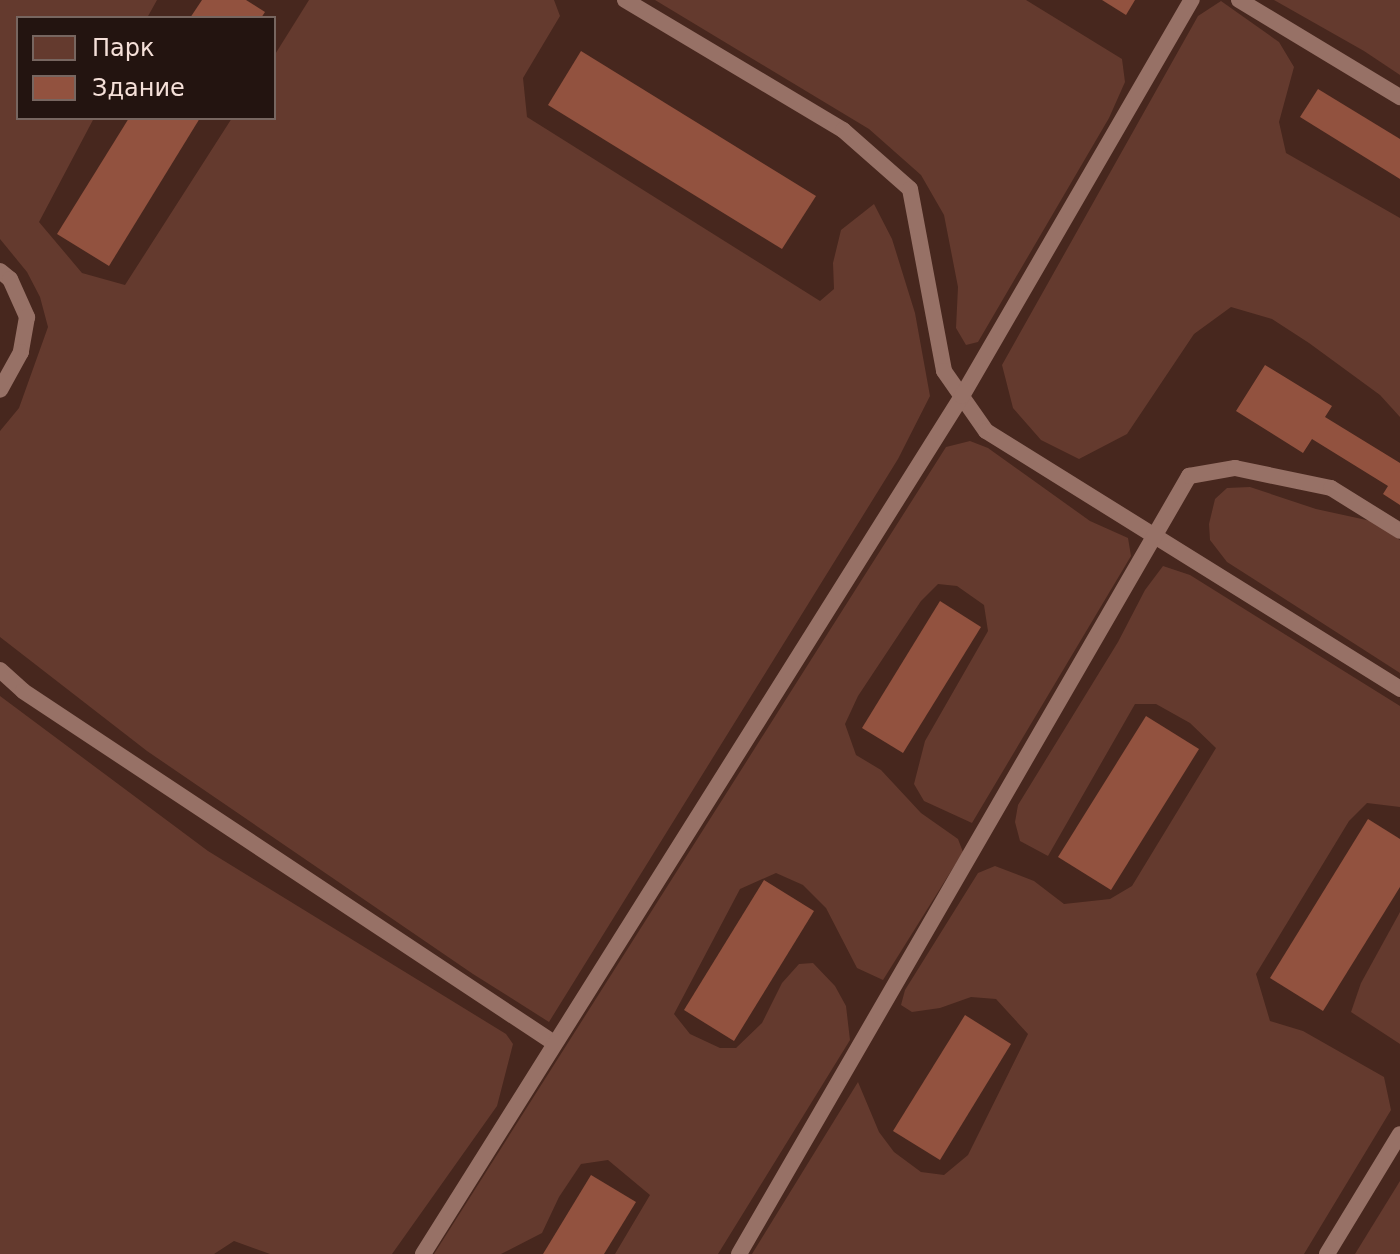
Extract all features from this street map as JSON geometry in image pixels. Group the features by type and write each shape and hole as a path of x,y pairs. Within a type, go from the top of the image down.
{"lane":[{"path":"625,0 843,130 910,189 944,371 986,431 1400,689"},
{"path":"423,1254 962,396 1192,0"},
{"path":"1239,0 1400,97"},
{"path":"0,271 10,279 27,317 21,352 0,390"},
{"path":"739,1254 1189,476 1235,468 1331,488 1400,531"},
{"path":"0,670 23,691 554,1043"},
{"path":"1327,1254 1400,1134"}],"green space":[{"path":"0,0 157,0 148,16 16,16 16,120 93,120 39,222 82,273 125,285 231,120 276,120 276,53 309,0 554,0 560,16 523,78 527,117 820,301 834,289 833,263 841,230 874,204 892,239 915,313 930,396 898,459 549,1022 473,974 147,751 0,637 0,431 19,408 48,327 40,297 27,272 0,239"},
{"path":"655,0 1026,0 1122,59 1125,82 1109,118 978,342 966,345 956,328 958,287 944,215 921,175 869,129"},
{"path":"1274,0 1400,0 1400,75 1364,51"},
{"path":"1221,1 1279,42 1294,67 1279,122 1286,153 1400,218 1400,417 1380,395 1309,343 1272,319 1231,307 1194,334 1127,434 1079,459 1041,440 1013,408 1002,365 1198,16"},
{"path":"970,441 988,448 1090,521 1128,538 1131,556 972,823 924,801 914,784 925,741 988,631 984,605 957,586 938,584 921,601 858,696 845,724 856,755 881,770 921,813 958,839 963,852 883,980 857,968 826,908 803,885 776,873 740,889 674,1014 690,1034 720,1048 736,1048 762,1023 782,983 799,964 813,963 835,986 846,1006 850,1040 718,1254 615,1254 650,1195 608,1160 581,1164 559,1197 542,1233 501,1254 434,1254 946,447"},
{"path":"1250,487 1316,509 1371,521 1400,540 1400,673 1227,562 1210,540 1209,524 1215,499 1227,488"},
{"path":"1163,566 1190,575 1400,706 1400,807 1367,803 1349,821 1256,974 1270,1021 1303,1031 1384,1077 1391,1110 1304,1254 752,1254 858,1082 879,1132 894,1152 921,1172 944,1175 968,1155 1028,1034 996,999 971,997 940,1008 912,1012 901,1005 905,990 978,873 995,866 1034,881 1064,904 1110,899 1132,886 1216,748 1190,723 1156,704 1135,704 1048,856 1020,841 1015,822 1018,805 1118,642 1145,590"},
{"path":"0,696 208,851 506,1034 513,1044 497,1106 392,1254 270,1254 234,1241 214,1254 0,1254"},
{"path":"1400,912 1400,1044 1351,1012 1361,983"},
{"path":"1400,1181 1400,1254 1355,1254"}],"building":[{"path":"202,0 246,0 265,12 262,16 191,16"},
{"path":"1102,0 1135,0 1126,15"},
{"path":"581,51 816,196 782,249 548,105"},
{"path":"1318,89 1400,139 1400,179 1300,117"},
{"path":"128,120 199,120 109,266 57,234"},
{"path":"1265,365 1332,406 1325,417 1400,463 1400,505 1383,494 1388,486 1312,439 1303,453 1236,411"},
{"path":"940,601 981,627 903,753 862,728"},
{"path":"1146,716 1199,749 1111,890 1058,857"},
{"path":"1368,819 1400,839 1400,887 1323,1011 1270,978"},
{"path":"764,880 814,911 734,1041 684,1010"},
{"path":"965,1015 1011,1044 940,1160 893,1131"},
{"path":"591,1175 636,1202 604,1254 543,1254"}]}
